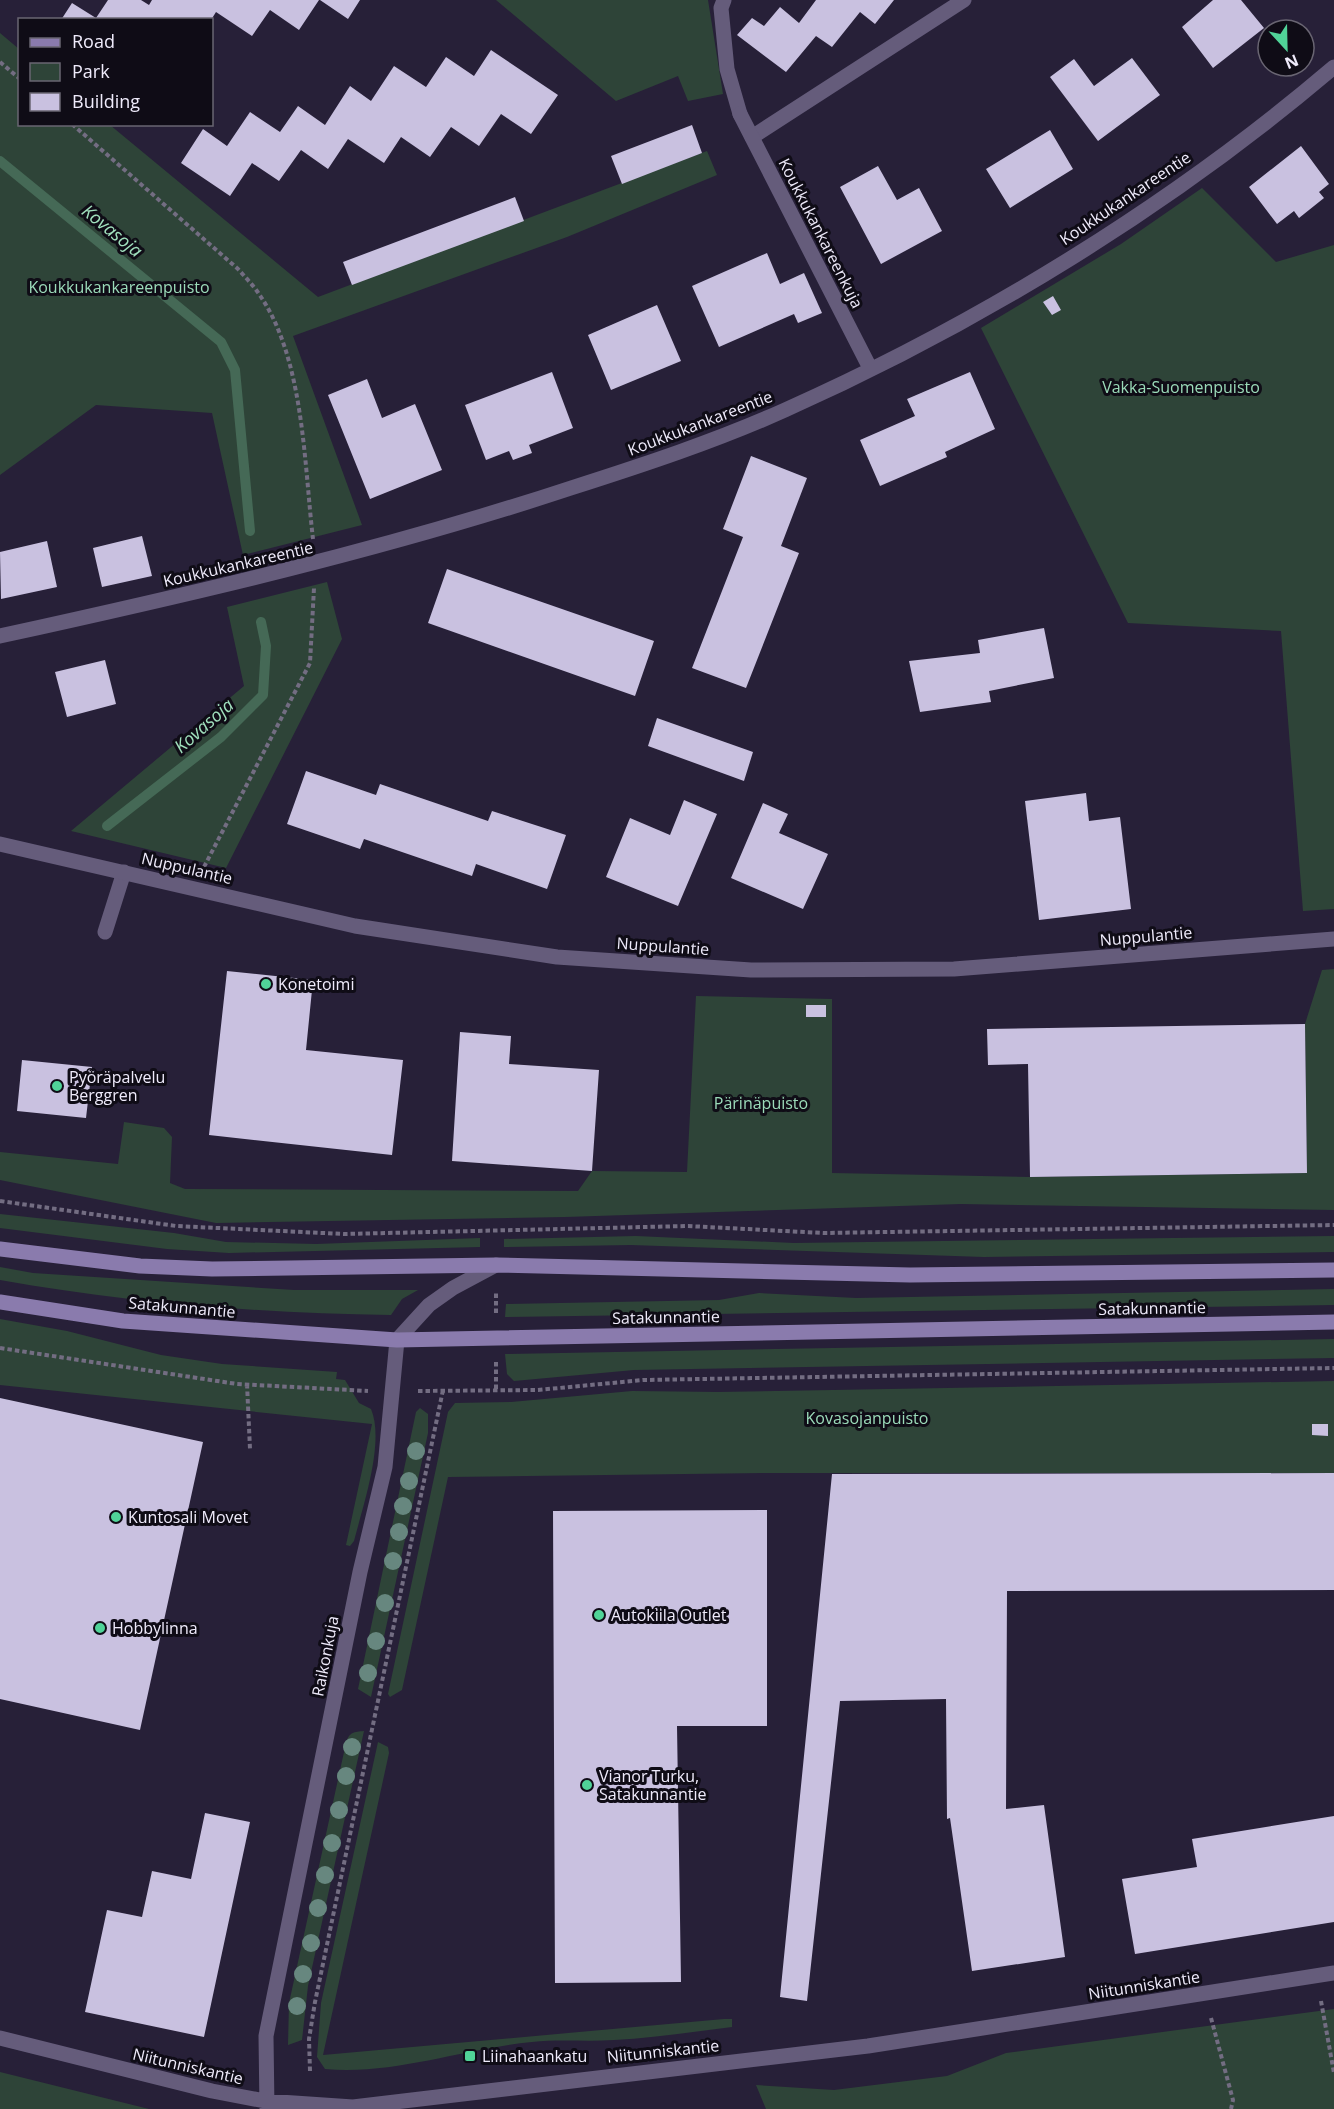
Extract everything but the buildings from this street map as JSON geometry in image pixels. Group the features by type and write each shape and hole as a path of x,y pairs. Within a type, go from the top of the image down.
{"main road":[{"path":"0,1249 140,1266 212,1269 496,1265 910,1275 1334,1270"},
{"name":"Satakunnantie","path":"0,1302 123,1321 397,1340 1334,1322"}],"street":[{"name":"Koukkukankareenkuja","path":"724,0 721,9 727,69 740,114 870,368"},
{"path":"752,137 964,0"},
{"name":"Koukkukankareentie","path":"0,636 315,564 465,523 624,471 785,410 948,330 1128,221 1224,153 1334,67"},
{"name":"Nuppulantie","path":"0,844 355,926 546,955 751,970 954,969 1334,939"},
{"path":"105,932 124,872"},
{"path":"397,1340 429,1305 453,1288 496,1265"},
{"name":"Raikonkuja","path":"266,2105 266,2036 360,1572 385,1467 397,1340"},
{"name":"Niitunniskantie","path":"0,2038 266,2105 353,2107 868,2046 1334,1973"}],"path":[{"path":"0,62 18,77"},
{"path":"74,126 238,269 260,294 284,344 297,402 315,564 310,663 193,888"},
{"path":"0,1201 176,1226 344,1234 688,1226 823,1233 1334,1225"},
{"path":"0,1348 247,1384 363,1391"},
{"path":"426,1391 538,1390 655,1380 1334,1368"},
{"path":"247,1384 250,1449"},
{"path":"310,2071 309,2039 315,2001 443,1390"},
{"path":"1320,1997 1334,2073"},
{"path":"1210,2015 1233,2100 1231,2109"}],"green space":[{"path":"496,0 708,0 723,94 688,101 678,76 616,101"},
{"name":"Koukkukankareenpuisto","path":"0,33 18,48 18,126 111,126 318,297 707,151 717,175 567,237 293,336 362,525 243,555 212,413 96,405 0,475"},
{"name":"Vakka-Suomenpuisto","path":"1202,188 1276,262 1334,245 1334,909 1303,911 1281,631 1128,623 981,328 1121,244"},
{"path":"327,582 342,639 226,868 71,831 244,686 227,607"},
{"name":"Pärinäpuisto","path":"1334,969 1334,1210 961,1204 565,1217 216,1223 0,1180 0,1152 118,1164 124,1122 164,1128 172,1137 170,1183 185,1189 578,1191 592,1171 687,1172 696,996 832,999 832,1173 1030,1177 1307,1173 1305,1024 1322,970"},
{"path":"0,1214 174,1233 226,1242 316,1244 480,1238 480,1247 229,1253 167,1249 0,1228"},
{"path":"636,1236 794,1243 1334,1236 1334,1252 984,1257 631,1245 504,1247 504,1239"},
{"path":"0,1267 33,1273 294,1290 418,1290 402,1299 391,1315 292,1312 146,1301 49,1288 0,1280"},
{"path":"1334,1289 1334,1305 505,1317 506,1304 719,1300 759,1293 856,1298"},
{"path":"0,1319 67,1331 161,1355 222,1364 337,1372 336,1379 345,1380 359,1403 371,1409 375,1423 376,1439 371,1474 354,1541 350,1546 346,1545 372,1424 0,1385"},
{"path":"1334,1339 1334,1358 634,1370 514,1381 507,1374 505,1354"},
{"name":"Kovasojanpuisto","path":"1334,1381 1334,1473 767,1473 448,1477 402,1690 390,1697 388,1694 448,1412 455,1403 511,1402 632,1391 718,1392"},
{"path":"420,1408 428,1414 428,1433 371,1697 358,1689 416,1412"},
{"path":"364,1731 308,1986 302,2040 288,2045 289,2003 346,1743 352,1733"},
{"path":"378,1742 388,1747 389,1753 323,2055 724,2019 732,2019 732,2027 604,2041 532,2042 403,2065 351,2070 325,2069 317,2057 321,2003"},
{"path":"1334,2009 1334,2109 766,2109 756,2085 834,2090 947,2076 1006,2053"},
{"path":"0,2072 149,2109 0,2109"}],"waterway":[{"name":"Kovasoja","path":"0,161 221,342 235,370 250,531"},
{"name":"Kovasoja","path":"107,826 221,737 263,695 266,646 261,622"}],"place":[{"name":"Konetoimi","path":"266,984"},
{"name":"Pyöräpalvelu Berggren","path":"57,1086"},
{"name":"Kuntosali Movet","path":"116,1517"},
{"name":"Autokiila Outlet","path":"599,1615"},
{"name":"Hobbylinna","path":"100,1628"},
{"name":"Vianor Turku, Satakunnantie","path":"587,1785"},
{"name":"Liinahaankatu","path":"470,2056"}]}
